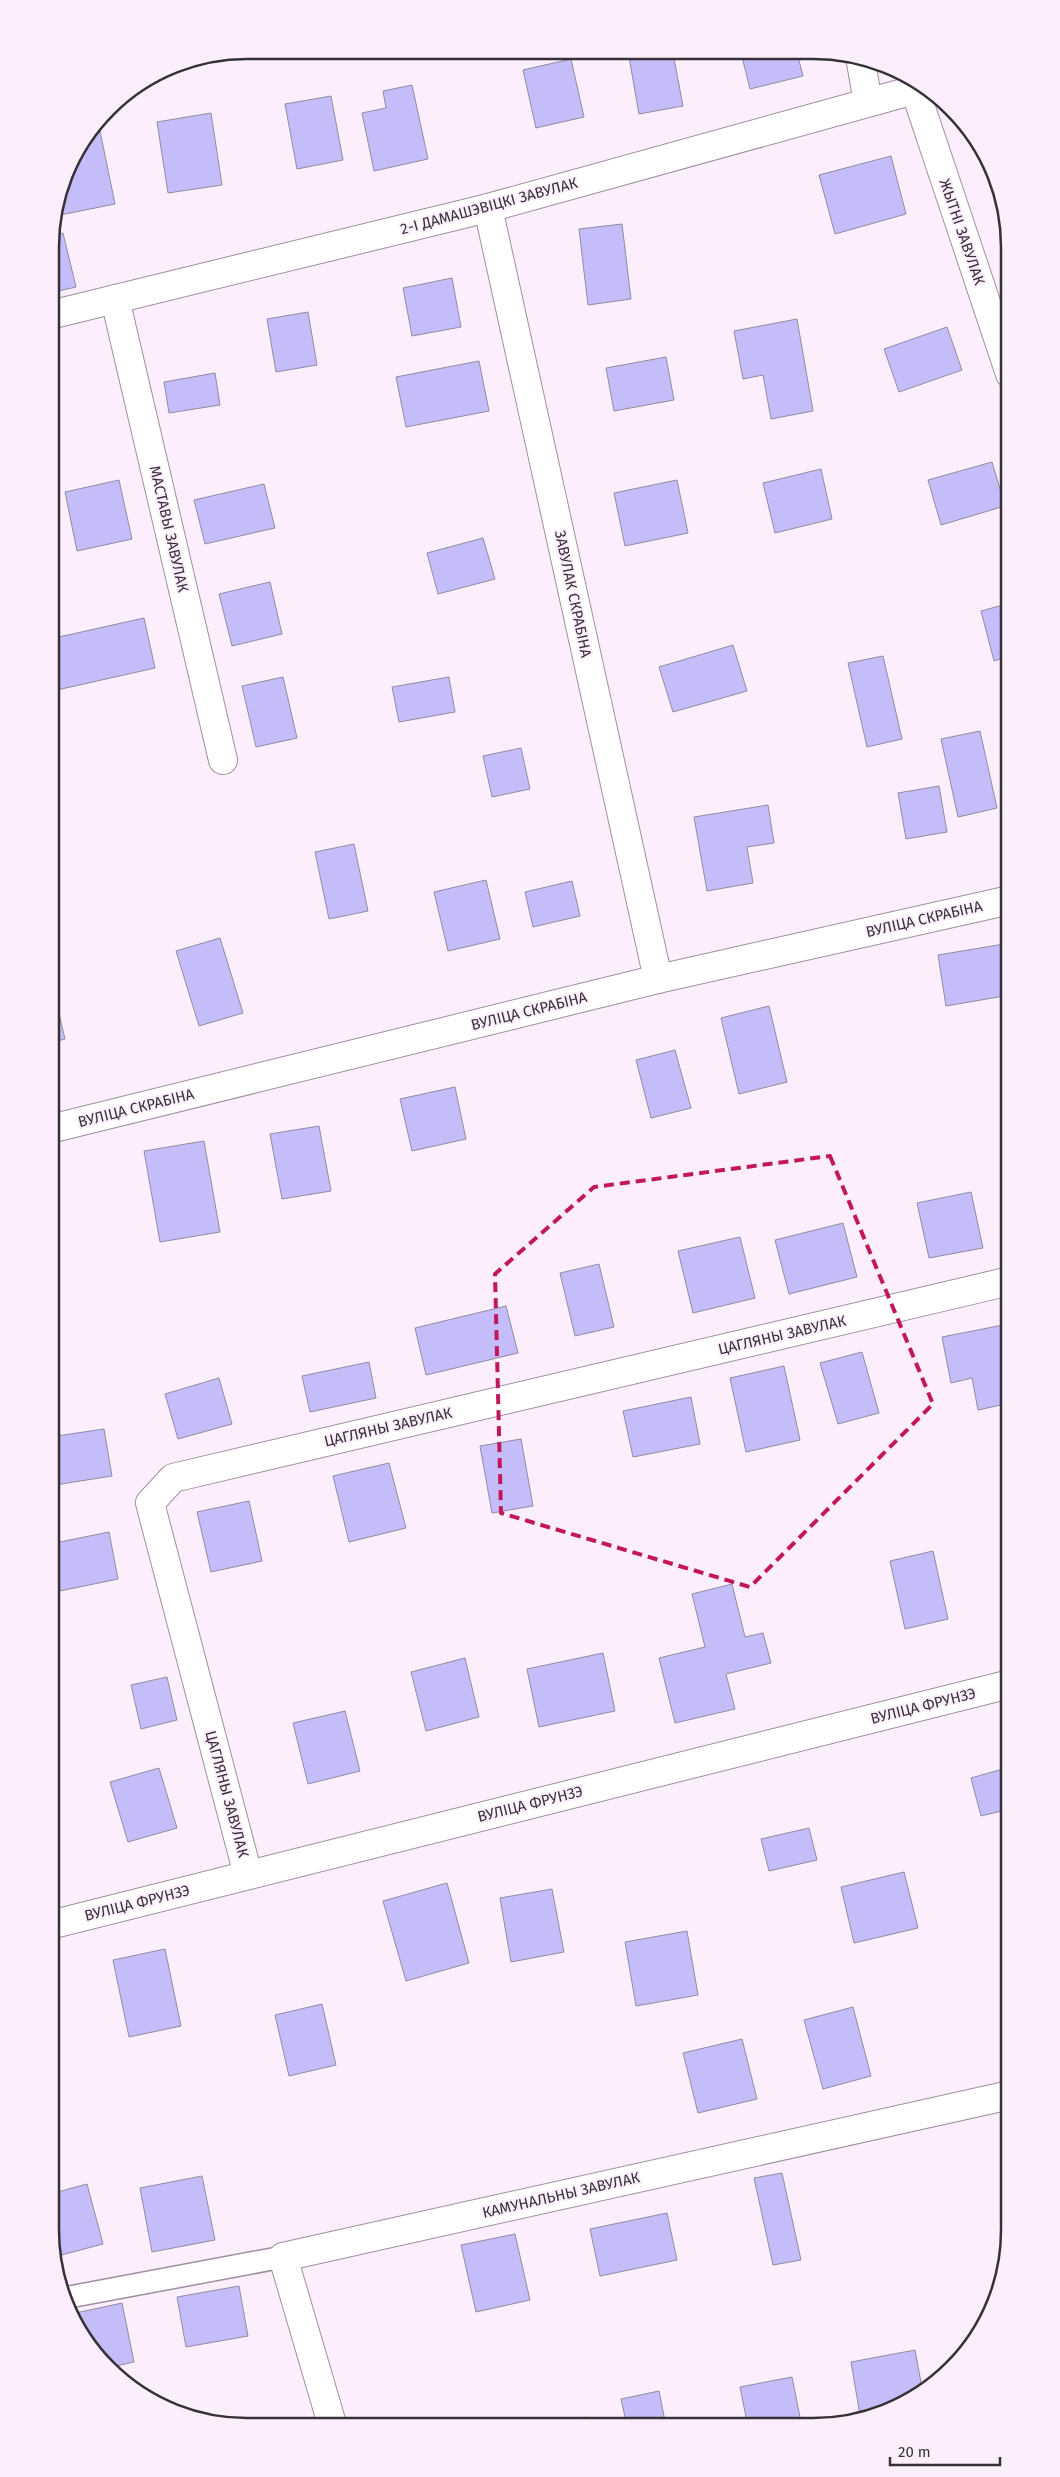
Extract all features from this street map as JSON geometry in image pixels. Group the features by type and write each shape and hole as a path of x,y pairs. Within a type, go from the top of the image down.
{"street":[{"path":"861,65 868,102"},
{"name":"2-І ДАМАШЭВІЦКІ ЗАВУЛАК","path":"59,313 488,208 916,90"},
{"name":"ЖЫТНІ ЗАВУЛАК","path":"922,94 1001,346"},
{"name":"ЗАВУЛАК СКРАБІНА","path":"488,208 658,979"},
{"name":"МАСТАВЫ ЗАВУЛАК","path":"115,299 223,760"},
{"name":"ВУЛІЦА СКРАБІНА","path":"59,1127 658,979 1001,902"},
{"name":"ЦАГЛЯНЫ ЗАВУЛАК","path":"248,1875 150,1503 173,1478 1001,1283"},
{"name":"ВУЛІЦА ФРУНЗЭ","path":"59,1923 1001,1686"},
{"name":"КАМУНАЛЬНЫ ЗАВУЛАК","path":"283,2257 1001,2097"},
{"path":"283,2257 330,2418"}],"lane":[{"path":"71,2297 283,2257"}],"highlighted area":[{"path":"830,1156 933,1404 750,1587 501,1513 495,1274 594,1187"}],"building":[{"path":"571,59 584,117 536,128 523,70"},
{"path":"629,59 674,59 683,106 639,114"},
{"path":"742,59 799,59 803,76 750,89"},
{"path":"412,85 428,159 374,171 362,113 386,108 383,91"},
{"path":"331,96 343,160 297,169 285,104"},
{"path":"211,113 222,185 168,193 157,122"},
{"path":"99,131 115,204 61,215 73,175 84,153"},
{"path":"891,156 906,214 835,234 819,175"},
{"path":"622,224 631,299 588,305 579,229"},
{"path":"63,233 76,287 59,291 59,235"},
{"path":"452,278 461,327 412,336 403,288"},
{"path":"308,312 317,365 276,372 267,319"},
{"path":"797,319 813,411 771,419 763,375 743,379 734,331"},
{"path":"947,327 962,370 899,392 884,349"},
{"path":"666,357 674,400 614,411 606,368"},
{"path":"479,361 489,411 406,427 396,377"},
{"path":"215,373 220,405 169,413 164,382"},
{"path":"992,462 1001,492 1001,507 941,525 928,480"},
{"path":"821,469 832,519 775,533 763,483"},
{"path":"119,480 132,539 77,551 65,492"},
{"path":"677,480 688,533 625,546 614,493"},
{"path":"264,484 275,528 205,544 194,500"},
{"path":"483,538 495,579 438,594 427,553"},
{"path":"270,582 282,634 232,646 219,594"},
{"path":"1001,605 1001,659 994,661 981,611"},
{"path":"144,618 155,668 59,690 59,637"},
{"path":"733,645 747,691 673,712 659,667"},
{"path":"883,656 902,739 867,747 848,663"},
{"path":"283,677 297,738 256,747 242,686"},
{"path":"449,677 455,712 399,722 392,687"},
{"path":"980,731 997,808 958,817 941,739"},
{"path":"521,748 530,789 492,797 483,756"},
{"path":"939,786 947,832 906,839 898,793"},
{"path":"768,805 774,843 747,847 753,883 707,891 694,817"},
{"path":"354,844 368,911 329,919 315,852"},
{"path":"486,880 500,939 448,951 434,892"},
{"path":"572,881 580,916 533,927 525,892"},
{"path":"220,938 243,1013 199,1026 176,951"},
{"path":"1001,944 1001,997 946,1006 938,955"},
{"path":"769,1006 787,1082 739,1094 721,1018"},
{"path":"59,1014 65,1039 59,1041"},
{"path":"675,1050 691,1108 651,1118 636,1060"},
{"path":"455,1087 466,1139 412,1151 400,1099"},
{"path":"319,1126 331,1191 282,1199 270,1134"},
{"path":"204,1141 220,1232 160,1242 144,1151"},
{"path":"971,1192 983,1248 929,1258 917,1203"},
{"path":"843,1223 857,1277 789,1294 775,1240"},
{"path":"740,1237 755,1298 693,1313 678,1251"},
{"path":"599,1264 614,1327 575,1336 560,1273"},
{"path":"506,1306 518,1353 426,1375 415,1328"},
{"path":"1001,1325 1001,1405 978,1410 972,1378 951,1383 942,1337"},
{"path":"862,1352 879,1413 838,1424 820,1363"},
{"path":"369,1362 376,1398 310,1412 302,1376"},
{"path":"784,1366 800,1440 746,1452 730,1378"},
{"path":"219,1378 232,1424 178,1439 165,1394"},
{"path":"691,1397 700,1444 633,1457 623,1411"},
{"path":"104,1429 112,1476 59,1484 59,1436"},
{"path":"521,1439 533,1506 492,1513 480,1446"},
{"path":"389,1463 406,1528 349,1542 333,1476"},
{"path":"249,1501 262,1561 211,1572 197,1512"},
{"path":"109,1532 118,1579 59,1591 59,1542"},
{"path":"933,1551 948,1619 905,1629 890,1561"},
{"path":"732,1584 745,1637 763,1633 771,1663 726,1674 735,1709 675,1723 659,1658 705,1647 692,1594"},
{"path":"603,1653 615,1711 539,1727 527,1669"},
{"path":"465,1658 479,1717 426,1731 411,1672"},
{"path":"167,1677 177,1720 141,1729 131,1685"},
{"path":"345,1711 360,1771 308,1784 293,1723"},
{"path":"159,1768 177,1828 128,1842 110,1782"},
{"path":"1001,1770 1001,1811 981,1816 971,1778"},
{"path":"809,1828 817,1860 769,1871 761,1839"},
{"path":"904,1872 918,1928 854,1943 841,1887"},
{"path":"447,1883 469,1963 406,1981 383,1901"},
{"path":"552,1889 564,1952 511,1962 500,1898"},
{"path":"687,1931 698,1995 636,2006 625,1942"},
{"path":"165,1949 181,2026 129,2037 113,1960"},
{"path":"322,2004 336,2065 289,2076 275,2015"},
{"path":"853,2007 871,2076 823,2089 804,2020"},
{"path":"742,2039 757,2099 698,2113 683,2053"},
{"path":"782,2173 801,2260 773,2265 754,2178"},
{"path":"202,2176 215,2240 152,2252 140,2188"},
{"path":"87,2184 103,2244 60,2255 59,2192"},
{"path":"667,2213 677,2260 600,2276 590,2229"},
{"path":"515,2234 530,2300 476,2312 461,2245"},
{"path":"239,2286 248,2336 186,2347 177,2297"},
{"path":"122,2303 134,2362 117,2366 98,2345 78,2313"},
{"path":"915,2350 921,2383 896,2399 860,2413 851,2362"},
{"path":"792,2377 800,2418 746,2418 740,2387"},
{"path":"659,2391 664,2418 625,2418 621,2399"}]}
